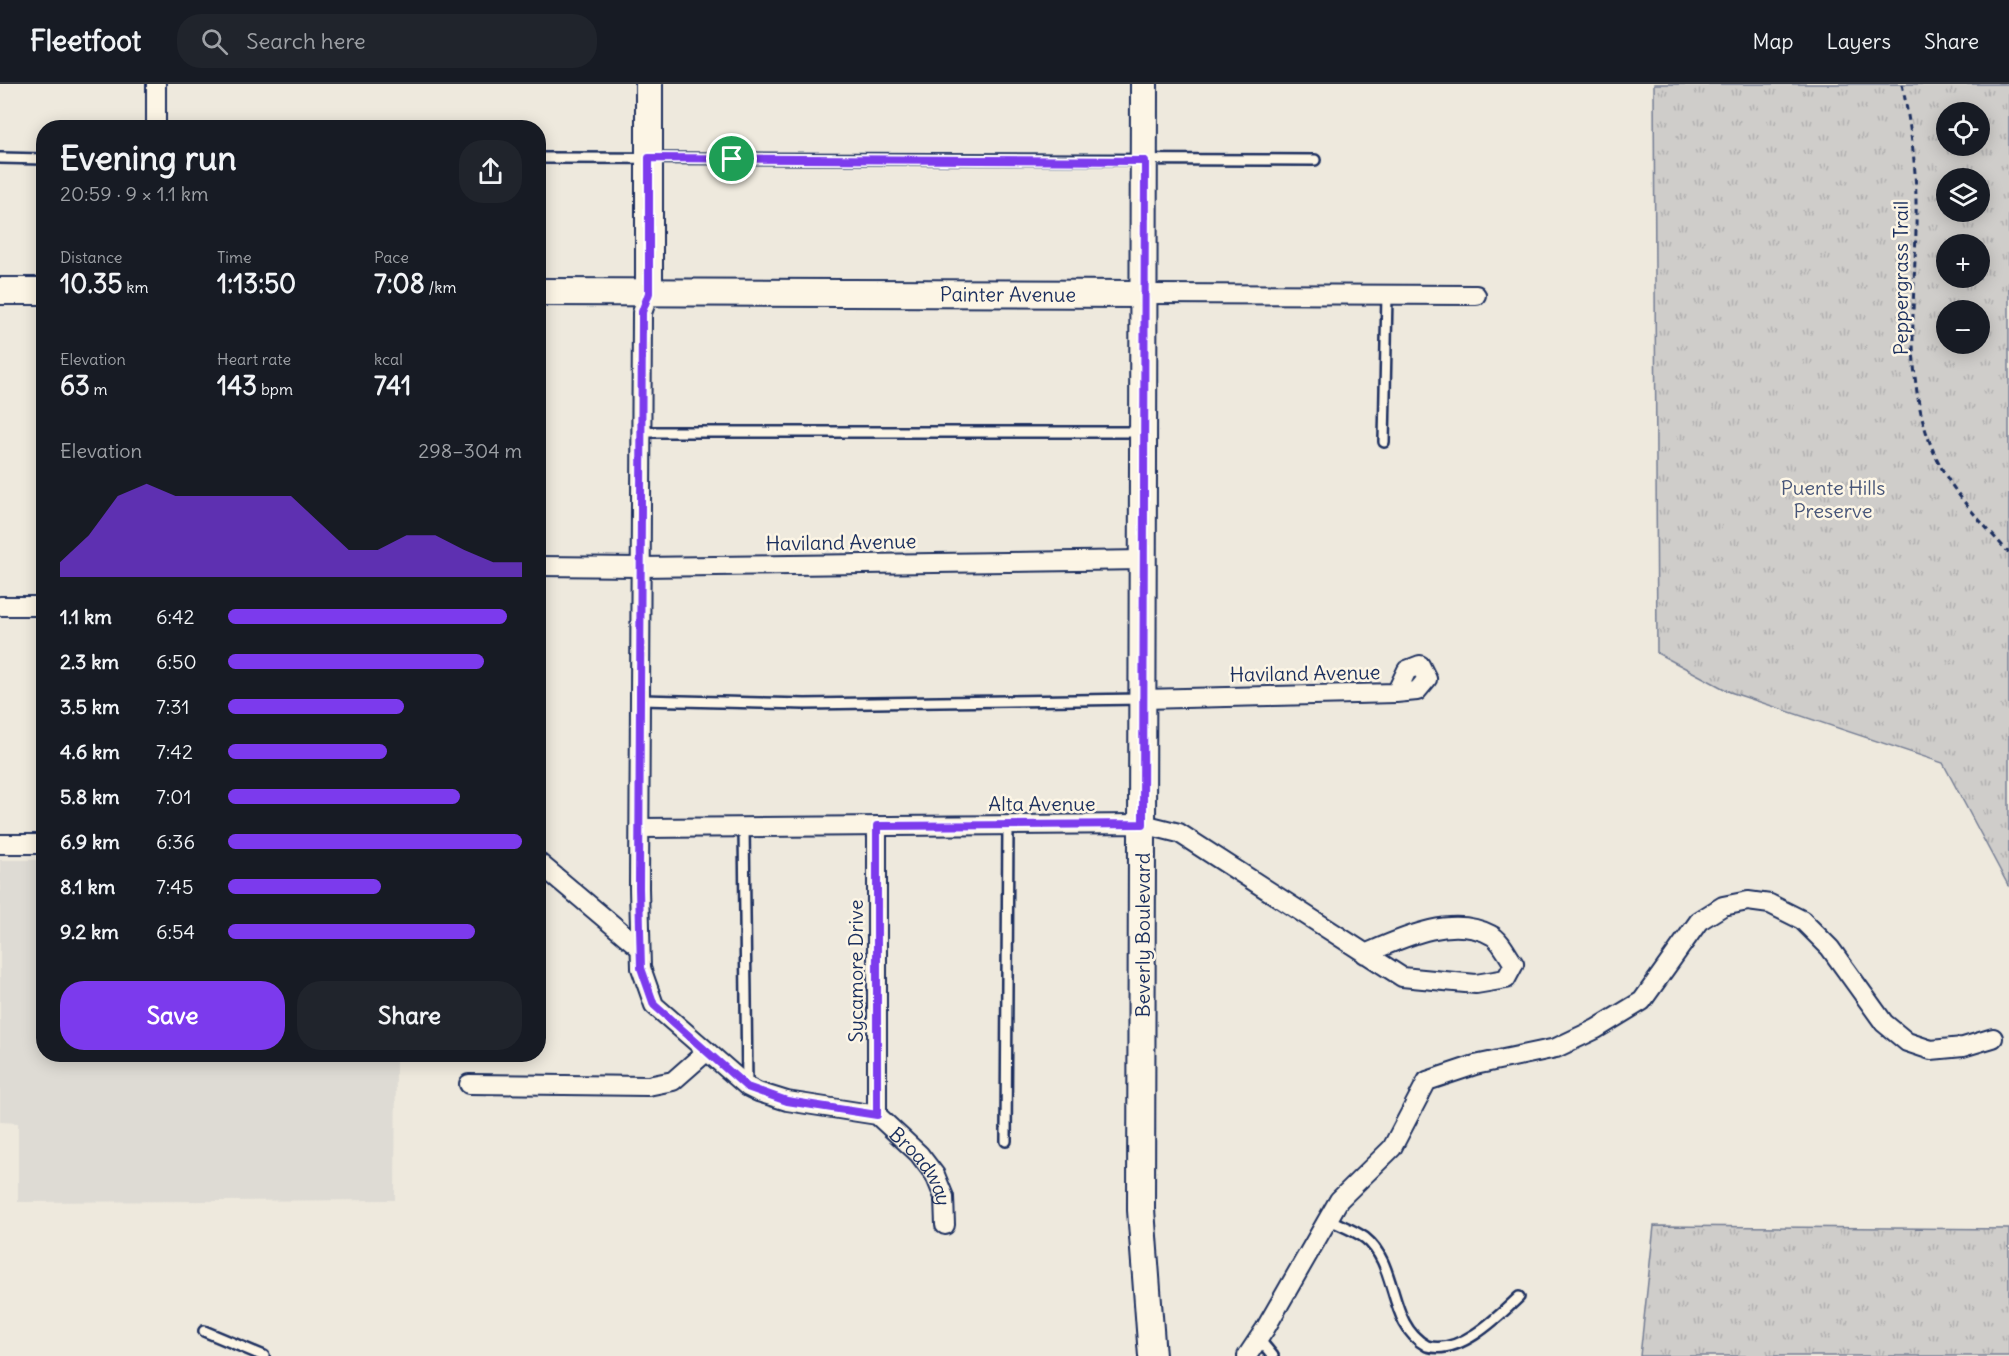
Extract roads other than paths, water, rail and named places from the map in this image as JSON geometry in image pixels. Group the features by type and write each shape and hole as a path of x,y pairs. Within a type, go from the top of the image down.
{"street":[{"path":"156,84 156,120"},
{"name":"Broadway","path":"649,84 649,293 642,312 641,970 653,1004 747,1087 787,1101 877,1115 919,1154 935,1175 944,1197 945,1225"},
{"name":"Beverly Boulevard","path":"1143,84 1145,294 1141,1210 1152,1356"},
{"path":"0,291 36,291"},
{"name":"Painter Avenue","path":"546,292 1476,295"},
{"name":"Haviland Avenue","path":"546,566 641,567 1144,560"},
{"path":"0,606 36,606"},
{"name":"Haviland Avenue","path":"1143,699 1396,693"},
{"name":"Alta Avenue","path":"640,828 1143,824 1179,832 1365,954 1402,977 1476,984 1506,979 1514,964 1492,935 1454,925 1403,938 1365,954"},
{"name":"Sycamore Drive","path":"877,826 877,1115"},
{"path":"0,844 36,844"},
{"path":"546,869 640,948"},
{"path":"1247,1356 1339,1200 1392,1148 1427,1081 1475,1065 1556,1048 1596,1029 1642,1001 1699,921 1723,906 1748,901 1770,904 1802,920 1830,948 1884,1023 1907,1042 1931,1050 1963,1047 1993,1038"},
{"path":"469,1084 648,1086 673,1080 706,1052"}],"lane":[{"path":"546,158 1315,160"},
{"path":"0,159 36,159"},
{"path":"1384,442 1387,295"},
{"path":"642,432 1144,432"},
{"path":"640,700 805,704 1143,699"},
{"path":"1006,1141 1008,825"},
{"path":"744,827 747,1087"},
{"path":"1328,1219 1365,1238 1382,1260 1403,1322 1415,1340 1433,1349 1452,1349 1468,1341 1519,1297"},
{"path":"204,1331 264,1356"},
{"path":"1258,1339 1274,1356"}],"park label":[{"name":"Puente Hills Preserve","path":"1833,498"}]}
